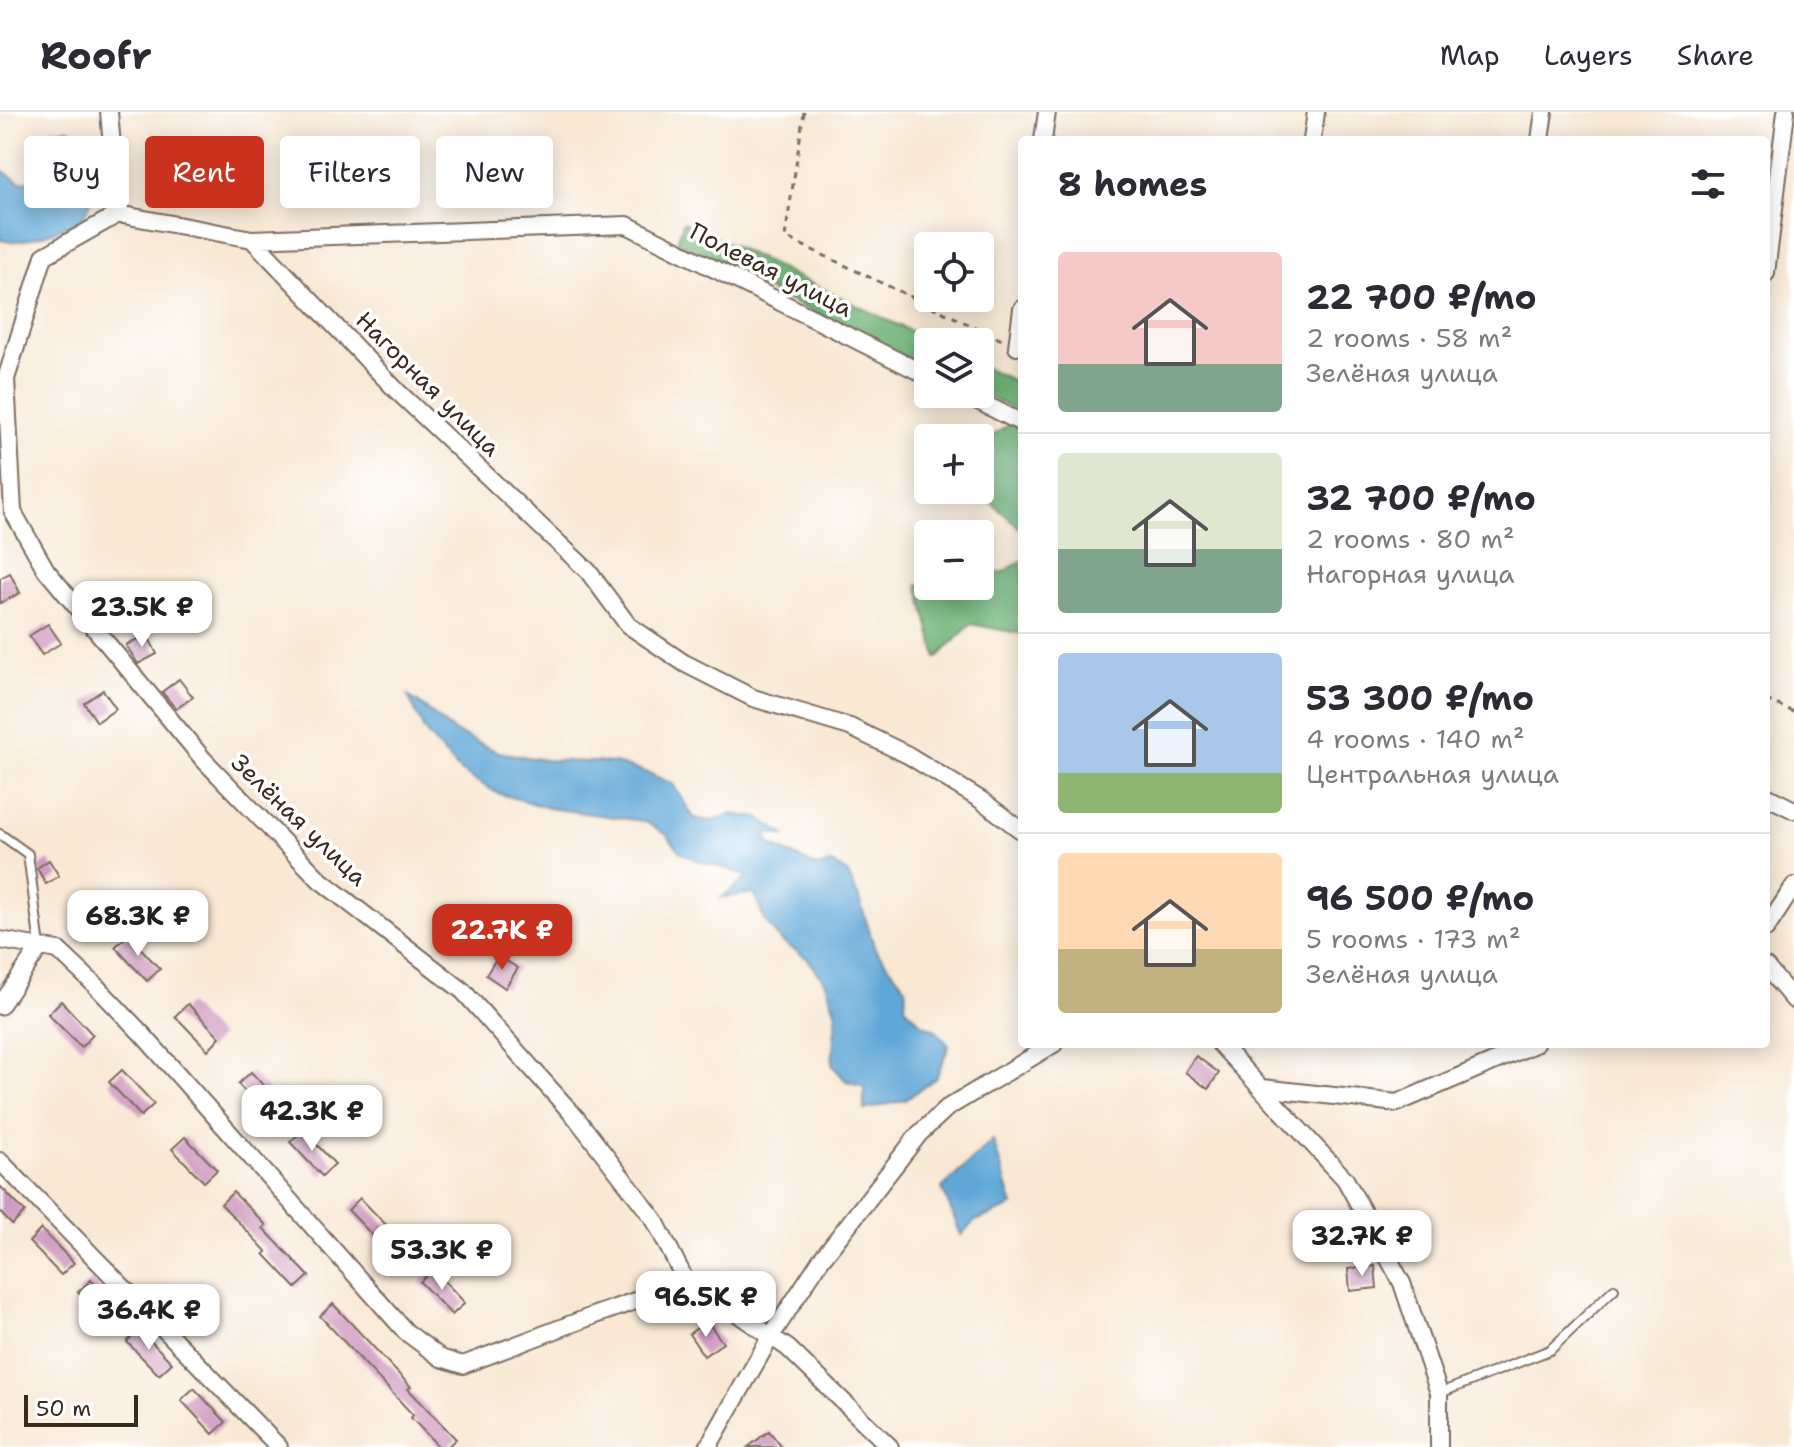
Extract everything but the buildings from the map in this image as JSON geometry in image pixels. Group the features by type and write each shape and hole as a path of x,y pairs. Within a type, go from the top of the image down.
{"street":[{"path":"109,112 118,214 252,239"},
{"path":"1044,136 1047,112"},
{"path":"1313,136 1316,112"},
{"path":"1541,136 1544,112"},
{"path":"1770,241 1786,112"},
{"name":"Зелёная улица","path":"118,214 44,256 6,379 13,512 46,570 203,759 320,880 463,991 577,1119 654,1219 690,1289"},
{"name":"Полевая улица","path":"252,239 627,225 914,369"},
{"name":"Нагорная улица","path":"252,239 397,391 588,571 628,625 684,663 753,698 850,727 908,755 981,800 1018,828"},
{"path":"1017,347 1018,339"},
{"path":"992,408 1018,421"},
{"path":"1770,798 1794,810"},
{"path":"1770,923 1794,886"},
{"path":"0,940 58,950 94,984 143,1035 406,1332 441,1358 463,1365 655,1294 690,1289 729,1308 788,1348 890,1447"},
{"path":"0,1006 40,947"},
{"path":"1770,972 1794,1000"},
{"path":"708,1447 771,1336 820,1261 919,1134 947,1108 1047,1048"},
{"path":"1224,1048 1345,1179 1402,1283 1439,1393 1439,1447"},
{"path":"1262,1088 1397,1103 1526,1048"},
{"path":"0,1161 279,1447"}],"lane":[{"path":"0,834 28,854 40,947"},
{"path":"1439,1393 1550,1350 1614,1289"}],"path":[{"path":"804,112 785,237 1017,347"},
{"path":"1770,702 1794,712"}],"green space":[{"path":"683,222 914,333 914,361 676,246"},
{"path":"994,372 1018,383 1018,412 994,400"},
{"path":"1018,419 1018,526 993,504 994,435"},
{"path":"1018,563 1018,633 971,624 937,658 922,600 994,600 994,574"}],"water":[{"path":"68,129 78,136 51,136 51,131"},
{"path":"0,169 24,182 24,208 88,208 79,221 34,238 0,240"},
{"path":"408,696 453,731 498,752 545,760 615,763 651,774 673,784 694,818 711,821 730,814 759,818 787,836 766,833 769,844 817,867 833,863 848,874 875,949 906,987 905,1007 922,1024 936,1030 949,1046 936,1078 905,1100 864,1110 864,1086 846,1081 832,1065 836,1014 826,983 808,959 780,940 764,919 754,893 721,898 748,877 698,861 679,851 667,835 643,821 549,808 497,793 460,771 425,732"},
{"path":"993,1140 1013,1206 975,1221 961,1235 942,1188"}]}
